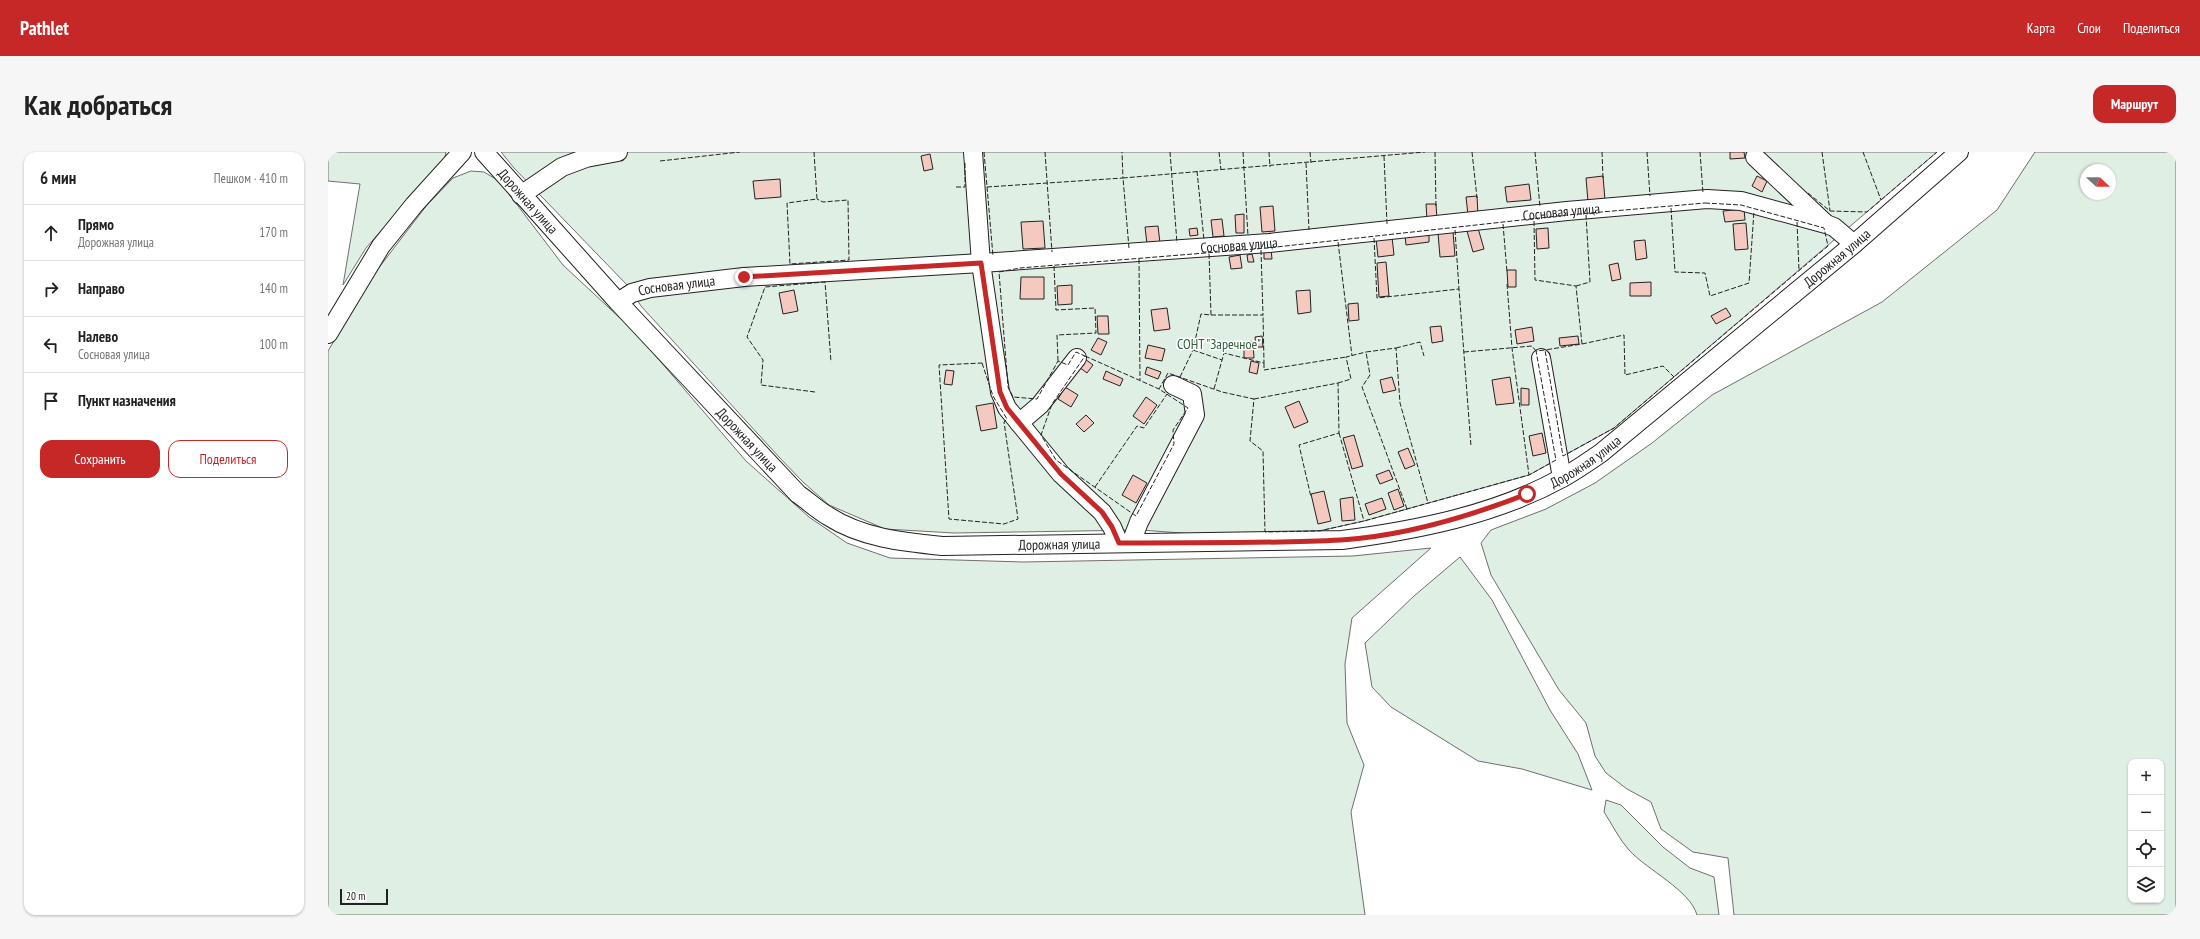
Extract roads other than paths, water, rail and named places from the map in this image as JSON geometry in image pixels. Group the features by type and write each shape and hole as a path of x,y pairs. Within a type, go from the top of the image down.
{"street":[{"path":"328,334 381,246 414,205 462,152"},
{"name":"Дорожная улица","path":"484,152 618,302 798,494 828,517 859,531 894,541 943,546 1342,540 1391,533 1490,508 1562,478 1600,453 1854,244 1959,152"},
{"path":"521,195 562,167 586,158 618,152"},
{"path":"973,152 981,263 1000,392 1007,408 1061,474 1102,512 1125,543 1139,522 1195,415 1192,394 1172,385"},
{"path":"1755,157 1801,198 1826,224"},
{"name":"Сосновая улица","path":"618,302 632,293 650,288 744,277 981,263 1269,243 1567,210 1707,199 1741,201 1826,224 1834,227 1854,244"},
{"path":"1019,423 1040,405 1077,358"},
{"path":"1541,358 1562,478"}],"park label":[{"name":"СОНТ \"Заречное\"","path":"1219,344"}]}
